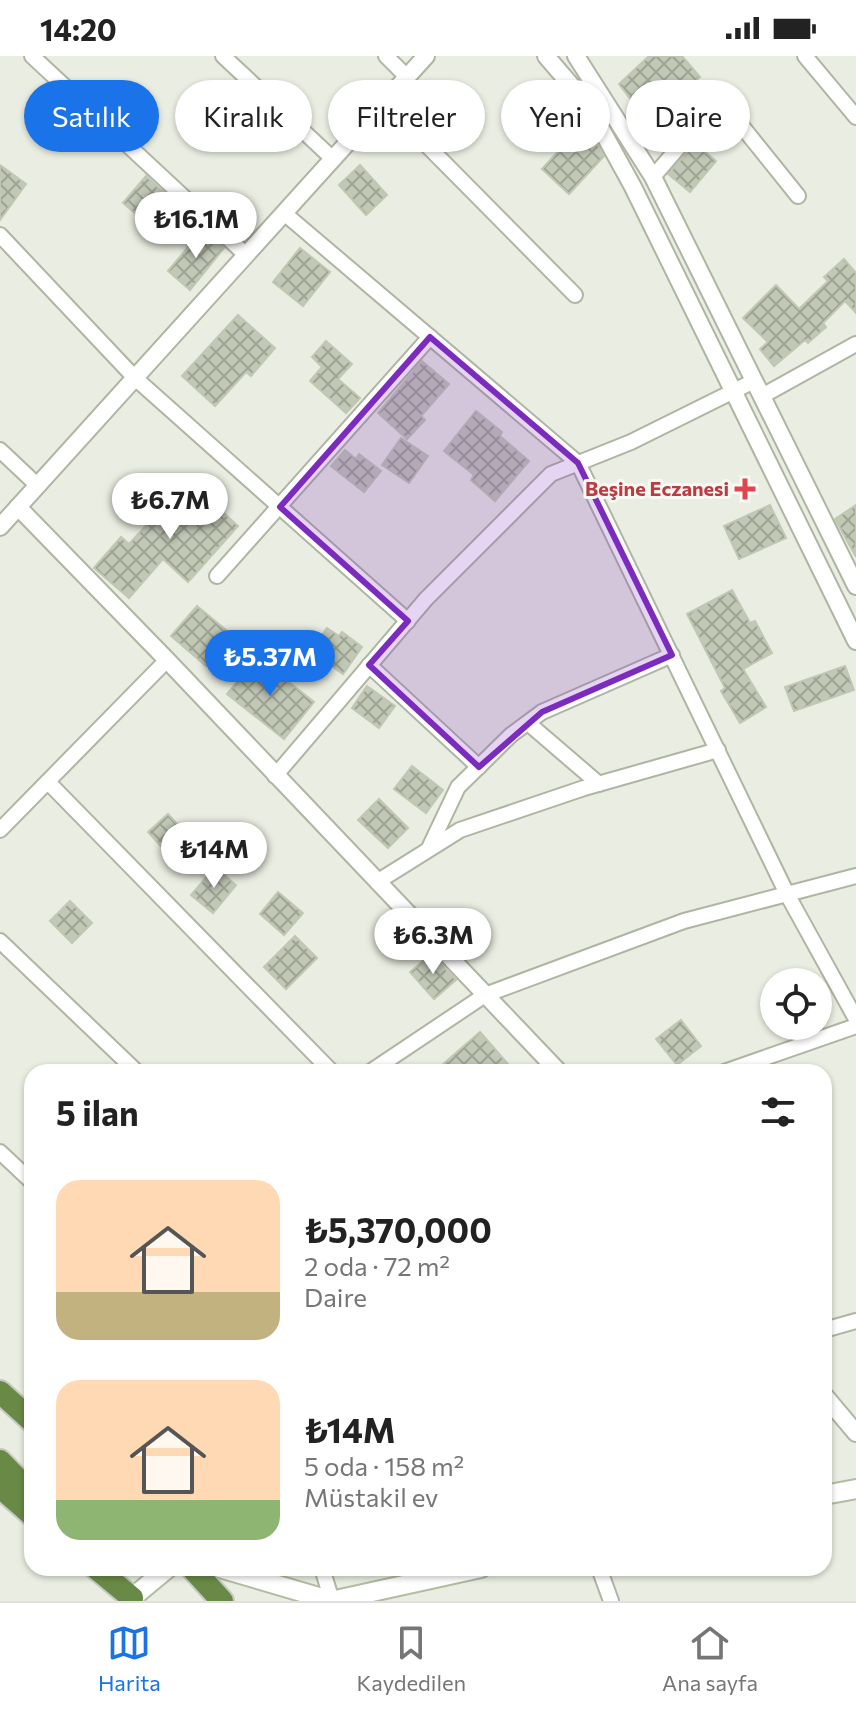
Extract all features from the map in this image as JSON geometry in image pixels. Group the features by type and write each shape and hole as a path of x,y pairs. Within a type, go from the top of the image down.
{"highway":[{"path":"0,1392 24,1414"},
{"path":"0,1461 24,1486"},
{"path":"0,1487 24,1508"},
{"path":"104,1576 127,1600"},
{"path":"109,1576 127,1600"},
{"path":"199,1576 222,1601"}],"main road":[{"path":"832,1494 856,1489"},
{"path":"127,1600 158,1576"},
{"path":"247,1576 332,1601 445,1576"}],"street":[{"path":"32,56 246,255"},
{"path":"223,56 333,159"},
{"path":"386,56 407,77"},
{"path":"404,80 426,56"},
{"path":"546,56 588,105 633,187 856,641"},
{"path":"576,56 653,177 856,586"},
{"path":"805,56 856,117"},
{"path":"653,177 720,99 798,196"},
{"path":"0,527 339,152"},
{"path":"433,152 575,295"},
{"path":"284,213 578,463 787,894 856,1019"},
{"path":"0,235 135,378 408,621"},
{"path":"217,576 430,337"},
{"path":"275,776 408,621 551,474 631,442 734,391 758,389 856,344"},
{"path":"0,450 37,485"},
{"path":"18,507 551,1064"},
{"path":"430,847 458,787 511,735 542,712 672,655"},
{"path":"0,830 167,660"},
{"path":"369,665 479,767"},
{"path":"528,723 599,784"},
{"path":"377,882 460,830 599,784 718,750"},
{"path":"48,782 324,1064"},
{"path":"382,1064 485,995 684,921 856,876"},
{"path":"0,941 129,1064"},
{"path":"747,1064 856,1026"},
{"path":"0,1152 24,1174"},
{"path":"832,1328 856,1321"},
{"path":"832,1404 856,1433"},
{"path":"324,1576 332,1601"},
{"path":"602,1576 611,1601"}],"highlighted area":[{"path":"430,337 578,463 672,655 542,712 479,767 369,665 408,621 280,507"}],"building":[{"path":"649,56 682,56 700,77 697,80 626,80 626,93 619,84"},
{"path":"558,152 602,152 604,156 569,194 542,169"},
{"path":"687,152 706,152 716,161 690,192 668,174"},
{"path":"0,165 26,184 0,220"},
{"path":"360,165 387,195 366,215 339,185"},
{"path":"146,176 172,200 150,226 123,203"},
{"path":"203,229 224,248 190,290 168,271"},
{"path":"300,248 330,272 303,306 273,282"},
{"path":"844,259 856,273 856,313 845,301 823,323 826,327 774,366 760,349 768,342 743,318 776,285 799,309 828,281 824,277"},
{"path":"238,315 275,348 251,376 246,372 215,406 182,376"},
{"path":"326,341 352,364 338,379 360,398 346,413 310,381 322,367 312,357"},
{"path":"422,361 449,384 421,416 425,420 407,439 378,413"},
{"path":"476,411 502,432 500,436 529,461 495,501 471,480 474,475 444,451"},
{"path":"401,438 428,456 409,483 382,465"},
{"path":"345,450 356,459 359,454 381,471 364,492 331,466"},
{"path":"188,480 238,526 188,582 163,559 129,598 94,568 121,537 129,544"},
{"path":"770,505 786,538 739,559 724,526"},
{"path":"856,505 856,557 835,519"},
{"path":"732,590 750,623 755,621 772,653 743,669 766,707 740,723 721,691 725,688 687,614"},
{"path":"197,606 232,635 206,666 171,636"},
{"path":"327,628 339,636 342,632 362,647 343,674 311,651"},
{"path":"257,657 314,702 284,739 227,694"},
{"path":"845,666 854,690 794,711 785,687"},
{"path":"367,686 395,706 379,728 352,708"},
{"path":"412,766 443,790 426,813 394,789"},
{"path":"379,799 408,828 388,848 358,820"},
{"path":"168,814 190,838 170,856 148,832"},
{"path":"215,867 236,885 213,913 191,895"},
{"path":"278,892 303,913 284,935 260,914"},
{"path":"70,901 92,923 72,943 50,921"},
{"path":"295,936 317,958 286,989 264,967"},
{"path":"431,954 456,980 434,999 410,972"},
{"path":"681,1020 701,1046 676,1064 656,1039"},
{"path":"480,1032 508,1064 443,1064"}],"place":[{"name":"Beşine Eczanesi","path":"745,489"}]}
